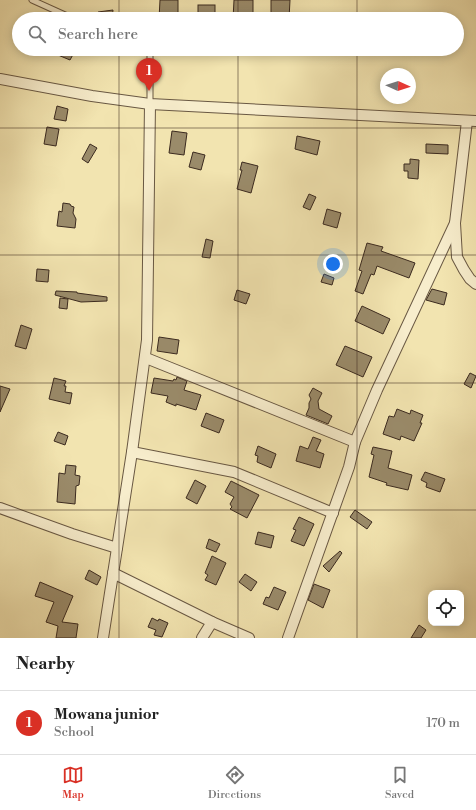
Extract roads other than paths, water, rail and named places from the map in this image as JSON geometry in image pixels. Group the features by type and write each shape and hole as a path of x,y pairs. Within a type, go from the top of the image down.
{"street":[{"path":"0,79 92,96 150,104 472,121 455,222 458,257 464,270 470,279 476,284"},
{"path":"103,638 148,340 150,104"},
{"path":"288,638 333,514 349,467 355,442 377,390 455,222"},
{"path":"146,358 355,442"},
{"path":"132,452 234,472 333,514"},
{"path":"0,508 72,534 117,548"},
{"path":"113,573 212,622 249,638"},
{"path":"202,638 212,622"}],"lane":[{"path":"32,0 59,12"},
{"path":"150,56 150,104"}],"place":[{"name":"Mowana junior","path":"149,91"}]}
